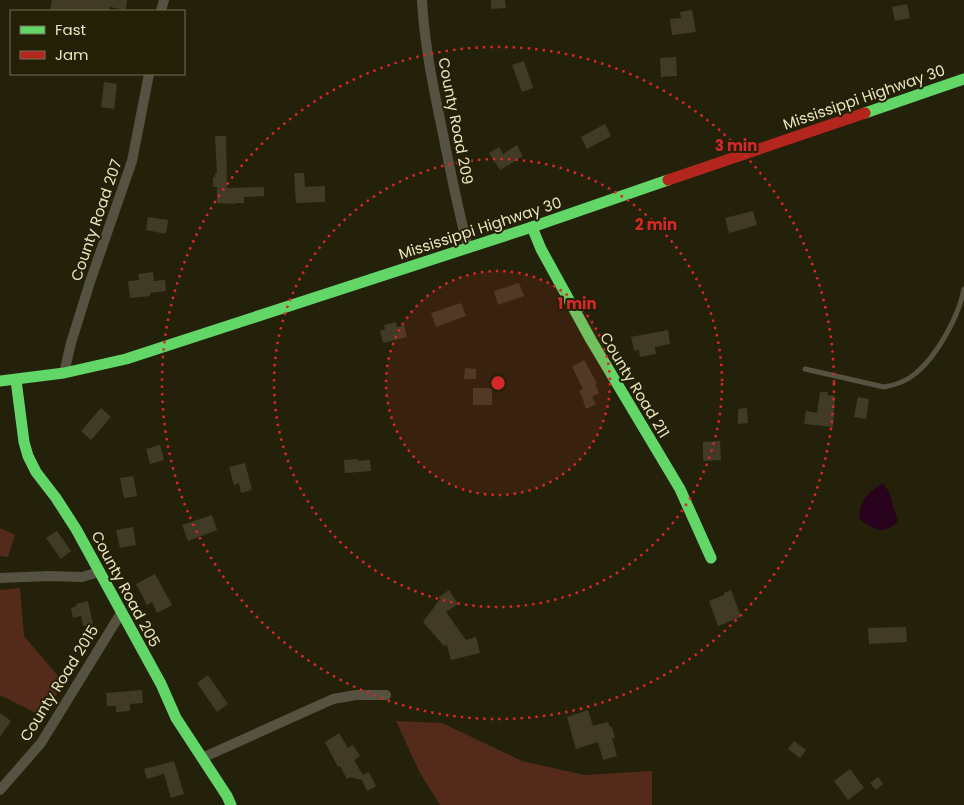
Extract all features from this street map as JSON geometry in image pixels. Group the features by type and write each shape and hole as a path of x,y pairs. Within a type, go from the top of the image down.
{"main road":[{"name":"Mississippi Highway 30","path":"0,381 64,373 126,359 532,227 964,79"},
{"name":"County Road 211","path":"532,227 541,248 591,340 680,489 711,558"},
{"name":"County Road 205","path":"16,380 24,442 36,472 76,529 161,684 176,718 228,796 231,805"}],"street":[{"name":"County Road 209","path":"422,0 424,34 432,78 457,204 468,247"},
{"name":"County Road 207","path":"64,373 71,343 90,282 132,160 149,75"},
{"path":"0,578 82,577 99,572"},
{"name":"County Road 2015","path":"0,790 41,743 121,613"},
{"path":"202,758 333,699 356,695 386,695"}],"lane":[{"path":"805,369 884,387 897,384 915,375 927,364 951,324 964,290"}],"shaded area":[{"path":"883,483 889,492 898,522 887,529 879,530 859,519 865,498"},
{"path":"0,528 15,535 8,557 0,556"},
{"path":"20,588 24,636 64,683 42,716 0,695 0,590"},
{"path":"396,721 442,723 522,761 584,775 652,771 652,805 440,805 420,773"}],"building":[{"path":"52,0 127,0 126,10 110,7 109,10 50,10"},
{"path":"491,0 505,0 506,8 491,9"},
{"path":"907,4 910,18 895,21 892,7"},
{"path":"692,10 696,32 672,35 670,19 681,18 680,12"},
{"path":"676,57 677,76 661,77 660,58"},
{"path":"524,61 533,88 522,92 512,65"},
{"path":"104,82 117,84 114,109 101,107"},
{"path":"605,124 611,136 587,149 581,137"},
{"path":"215,136 226,136 227,188 264,187 264,196 244,197 244,203 217,203 217,187 213,187 213,177 217,173"},
{"path":"517,145 523,156 500,170 489,153 499,147 503,154"},
{"path":"294,173 304,173 305,187 325,186 325,202 296,203"},
{"path":"753,211 757,225 729,233 725,218"},
{"path":"148,217 168,220 166,234 146,230"},
{"path":"153,272 154,281 165,280 166,291 150,293 150,296 130,298 128,281 139,280 138,274"},
{"path":"519,283 524,296 498,305 494,291"},
{"path":"461,303 466,316 436,327 431,313"},
{"path":"396,322 397,327 404,325 407,337 383,343 380,331 385,329 384,325"},
{"path":"668,330 670,344 655,347 656,354 640,357 639,350 634,351 631,337"},
{"path":"584,360 597,383 595,384 599,393 592,397 596,404 586,409 579,391 583,389 572,367"},
{"path":"465,368 476,369 476,379 464,379"},
{"path":"473,388 492,388 492,405 473,405"},
{"path":"820,392 828,392 827,395 835,396 833,427 804,424 806,411 817,413"},
{"path":"858,397 869,399 866,419 854,417"},
{"path":"101,408 111,417 91,440 81,431"},
{"path":"747,408 748,423 738,424 738,409"},
{"path":"720,441 721,460 703,461 703,442"},
{"path":"160,445 164,460 150,464 146,449"},
{"path":"358,459 358,461 370,460 371,471 345,473 344,460"},
{"path":"245,463 252,490 241,493 239,483 234,485 229,467"},
{"path":"133,476 137,496 124,498 120,478"},
{"path":"212,515 217,530 188,541 182,525"},
{"path":"133,527 136,545 120,548 116,530"},
{"path":"57,531 71,551 61,559 46,538"},
{"path":"155,574 172,605 157,613 152,602 147,605 136,584"},
{"path":"449,590 458,604 446,612 466,640 476,637 480,653 451,660 447,645 444,646 423,622 440,599 439,597"},
{"path":"731,590 741,617 718,626 709,601"},
{"path":"88,601 93,624 83,626 81,616 73,618 71,608 77,606 76,604"},
{"path":"906,627 907,642 869,644 868,628"},
{"path":"208,675 228,704 217,712 197,683"},
{"path":"142,690 143,703 130,704 130,711 116,712 116,706 107,706 106,693"},
{"path":"588,710 593,726 608,722 610,727 612,727 615,738 612,738 617,756 603,760 598,742 576,749 567,717"},
{"path":"0,713 11,721 0,737"},
{"path":"339,733 348,748 353,745 360,756 354,760 363,775 369,772 376,786 367,791 362,780 350,777 347,779 340,766 338,767 325,742"},
{"path":"794,741 806,750 800,758 788,749"},
{"path":"174,761 184,794 171,798 164,774 147,779 144,769"},
{"path":"850,769 864,788 848,800 834,781"},
{"path":"878,777 883,784 876,790 870,783"}],"traffic: fast":[{"path":"865,113 964,79"},
{"path":"0,381 64,373 126,359 532,227 668,180"},
{"path":"532,227 541,249 591,340 680,489 711,558"},
{"path":"16,380 24,442 36,472 76,529 161,684 176,718 231,805"}],"traffic: jam":[{"path":"668,180 865,113"}]}
